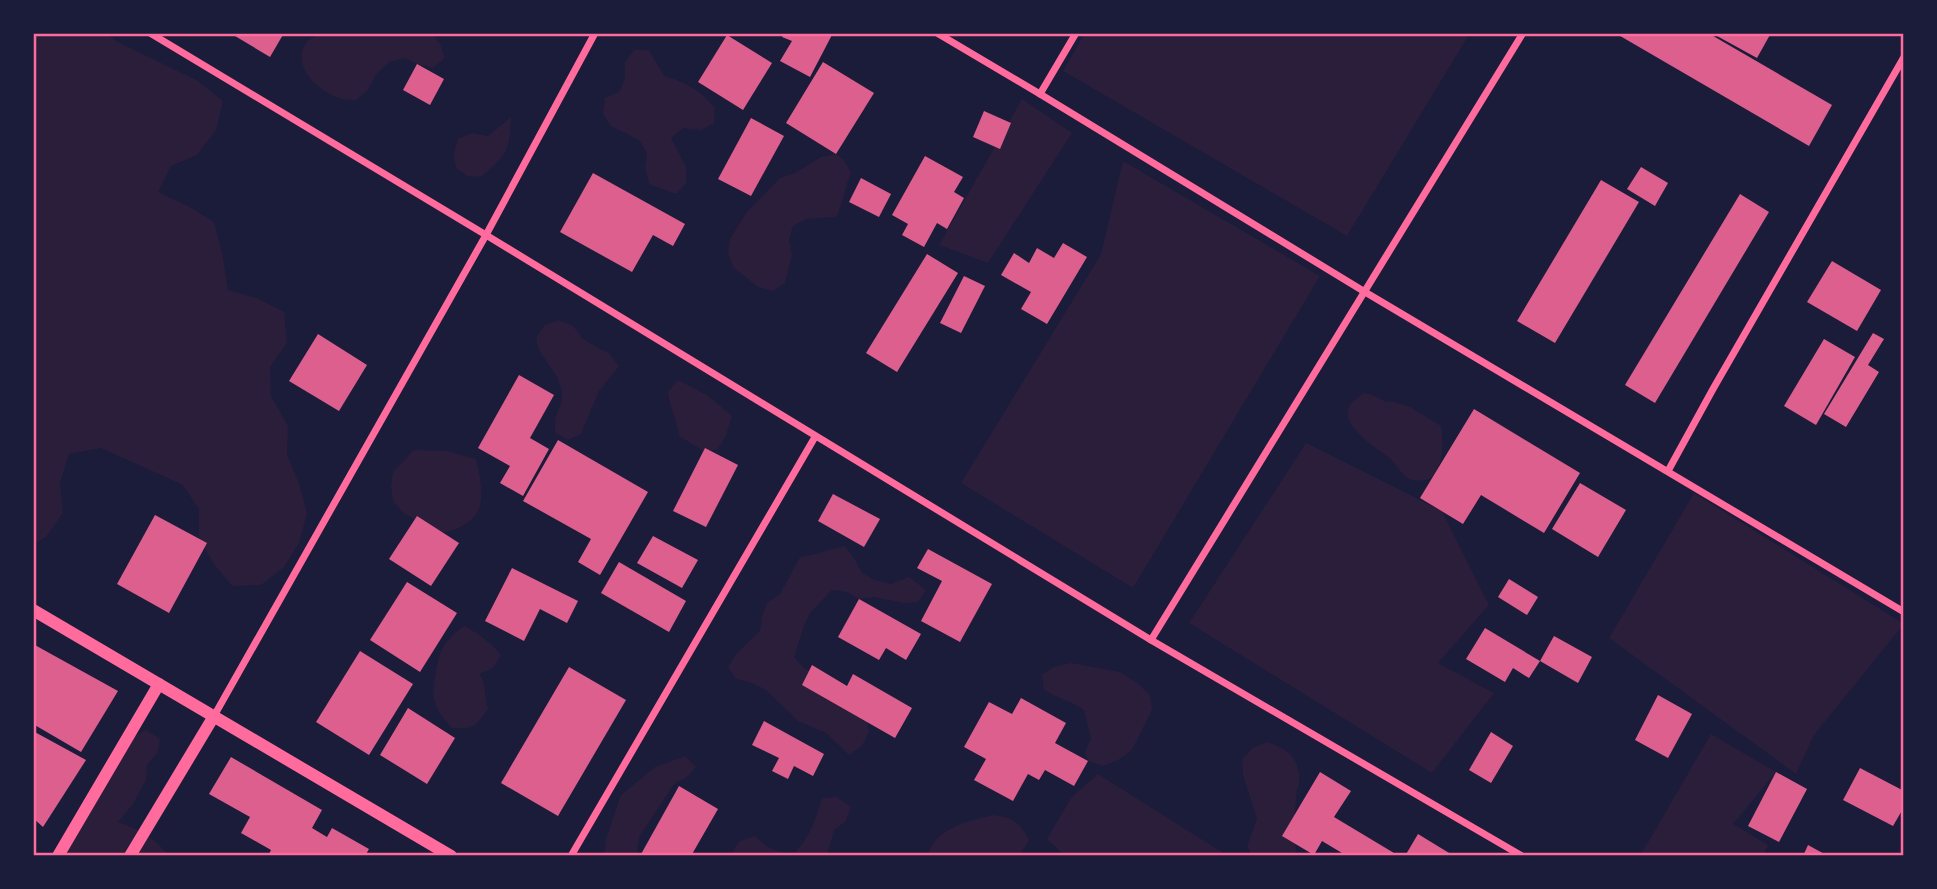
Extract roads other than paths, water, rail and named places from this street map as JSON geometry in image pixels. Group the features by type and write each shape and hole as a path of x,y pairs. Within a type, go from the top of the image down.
{"street":[{"path":"149,33 1151,640 1522,856"},
{"path":"130,856 214,716 486,235 595,33"},
{"path":"937,33 1364,292 1904,612"},
{"path":"1040,94 1076,33"},
{"path":"1151,640 1523,33"},
{"path":"1668,471 1904,57"},
{"path":"571,856 815,437"},
{"path":"33,610 451,856"},
{"path":"58,856 159,684"},
{"path":"1500,856 1505,846"}]}
